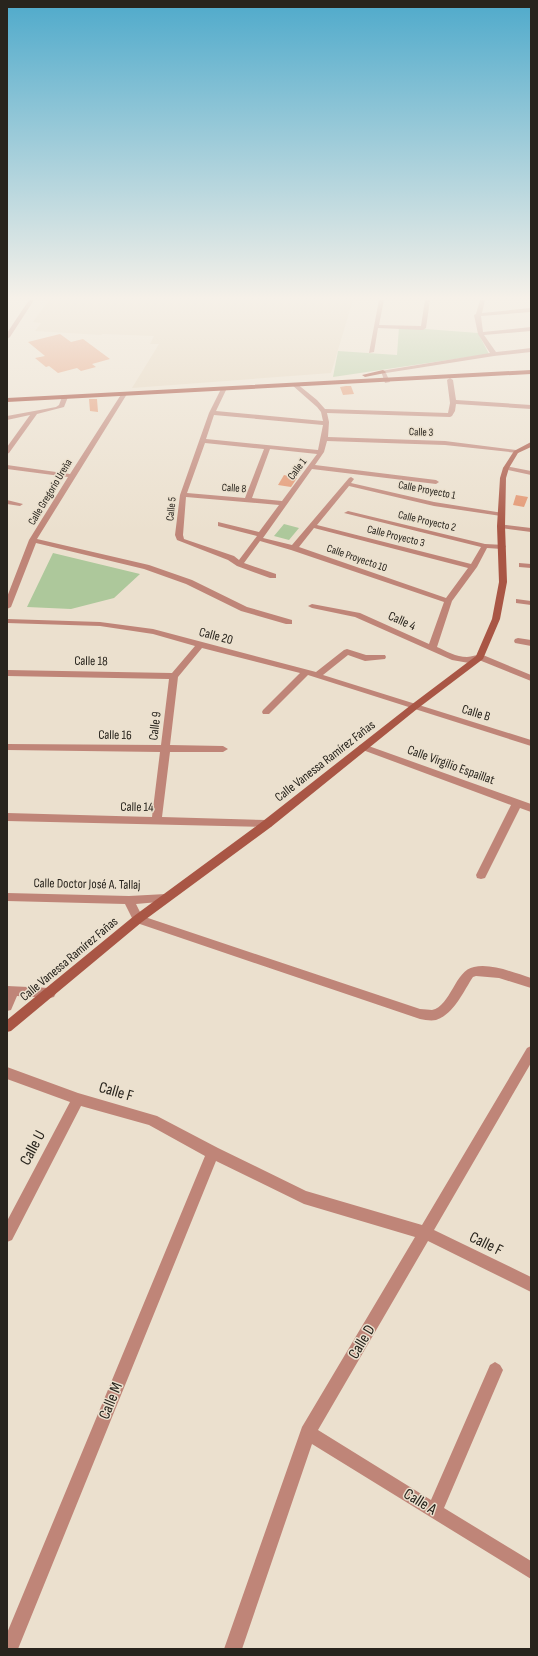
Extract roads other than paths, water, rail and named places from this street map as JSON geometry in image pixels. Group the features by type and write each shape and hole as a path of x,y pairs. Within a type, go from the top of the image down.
{"main road":[{"path":"312,384 352,377"},
{"path":"386,381 446,377"},
{"path":"7,400 336,382 450,380 494,377"}],"street":[{"path":"294,384 324,411 447,415 452,413 454,402 450,380"},
{"name":"Calle 5","path":"224,388 212,413 183,495 179,535 181,540 231,558 240,564 273,576"},
{"name":"Calle Gregorio Ureña","path":"7,607 33,540 124,394"},
{"path":"7,418 34,414 60,407 65,397"},
{"path":"454,402 531,406"},
{"name":"Calle 1","path":"240,564 312,467 321,452 325,439 326,423 324,411"},
{"path":"212,413 326,423"},
{"path":"7,452 34,414"},
{"name":"Calle 3","path":"325,439 431,442 495,448 516,452"},
{"path":"202,441 321,452"},
{"path":"531,444 516,452 506,468 503,478 501,514 503,582 496,619 480,658 531,678"},
{"path":"248,500 268,447"},
{"path":"7,467 72,476"},
{"path":"312,467 436,482"},
{"path":"506,468 531,473"},
{"path":"294,548 348,484 355,472"},
{"name":"Calle Proyecto 1","path":"348,484 434,504 501,514"},
{"name":"Calle 8","path":"183,495 284,503"},
{"path":"7,502 20,504"},
{"name":"Calle Proyecto 2","path":"348,514 485,546 502,547"},
{"name":"Calle Proyecto 10","path":"221,524 448,601"},
{"name":"Calle Proyecto 3","path":"313,526 473,567"},
{"path":"501,526 531,530"},
{"path":"33,540 146,567 189,582 244,609 289,622"},
{"path":"432,648 448,601 473,567 485,546"},
{"path":"522,565 531,566"},
{"path":"519,601 531,603"},
{"name":"Calle 4","path":"312,606 357,615 462,660 480,658"},
{"name":"Calle 20","path":"7,621 100,624 153,632 306,672 414,707"},
{"path":"518,641 531,643"},
{"path":"174,676 200,645"},
{"path":"316,676 347,652 365,658 382,657"},
{"name":"Calle Vanessa Ramírez Fañas","path":"8,1024 50,993 138,919 267,824 414,707 480,658"},
{"path":"266,712 306,672"},
{"name":"Calle 18","path":"7,673 174,676"},
{"name":"Calle 9","path":"156,820 174,676"},
{"name":"Calle B","path":"414,707 531,743"},
{"name":"Calle 16","path":"7,747 222,749"},
{"name":"Calle Virgilio Espaillat","path":"363,747 531,808"},
{"path":"480,875 517,803"},
{"name":"Calle 14","path":"7,817 267,824"},
{"name":"Calle Doctor José A. Tallaj","path":"7,897 130,900 166,898"},
{"path":"130,900 132,910 138,919 420,1014 434,1014 443,1010 449,1004 468,974 475,971 499,973 531,983"},
{"path":"7,1006 10,991 50,993"},
{"name":"Calle D","path":"233,1649 308,1434 531,1052"},
{"name":"Calle F","path":"7,1073 78,1099 152,1120 213,1153 304,1197 426,1233 531,1285"},
{"name":"Calle U","path":"7,1235 78,1099"},
{"name":"Calle M","path":"9,1649 213,1153"},
{"path":"434,1511 495,1370"},
{"name":"Calle A","path":"308,1434 531,1571"}]}
